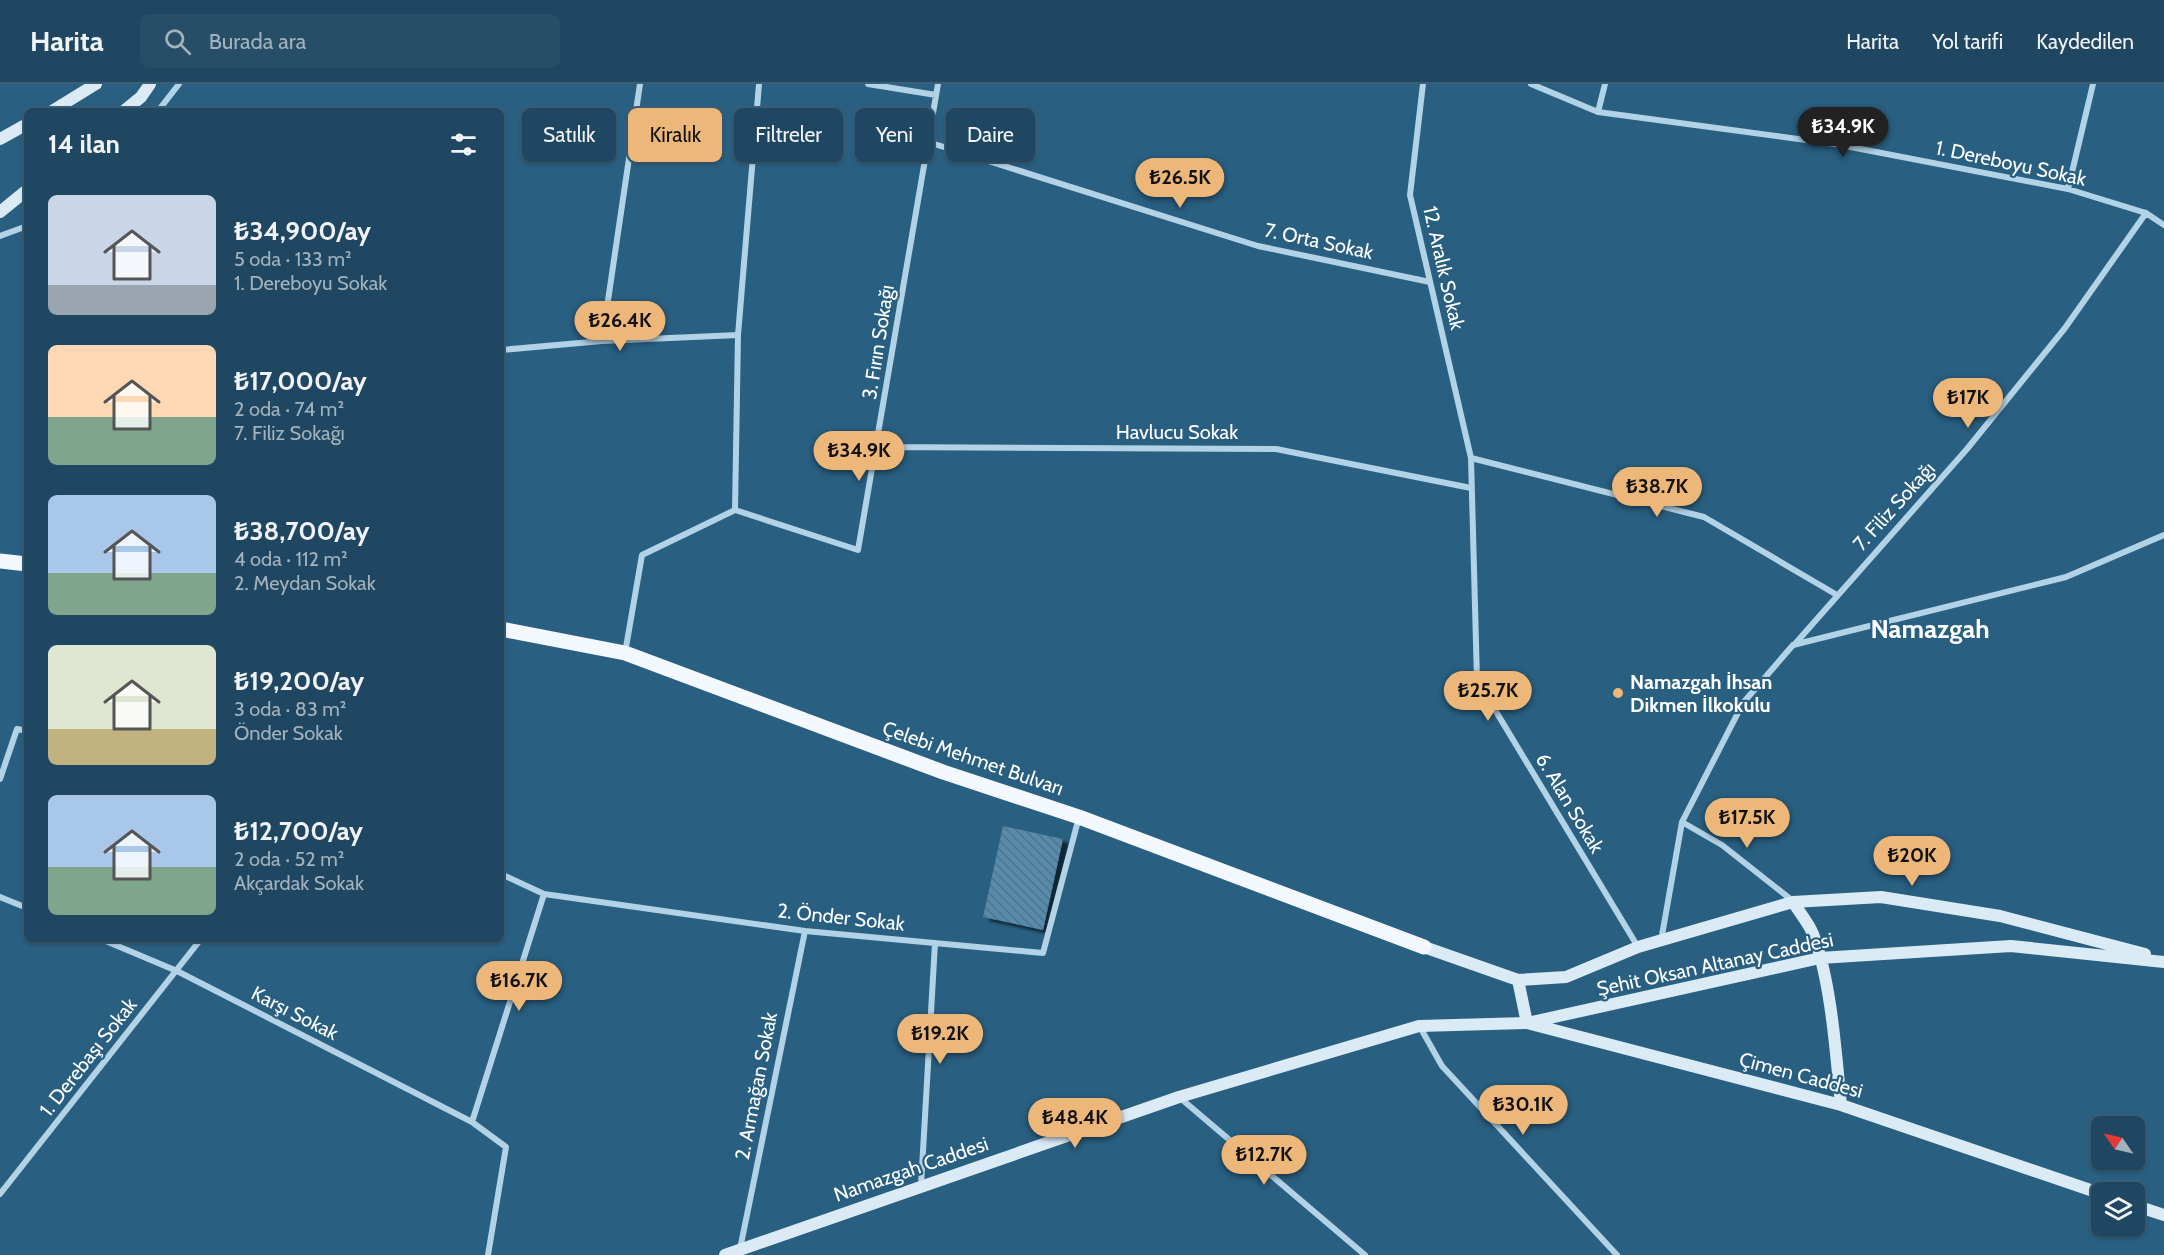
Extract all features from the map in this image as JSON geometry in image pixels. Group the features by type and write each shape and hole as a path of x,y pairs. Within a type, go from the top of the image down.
{"main road":[{"path":"57,108 96,84"},
{"path":"128,108 141,97 150,84"},
{"path":"0,139 24,126"},
{"path":"0,212 24,192"},
{"path":"0,561 24,564"},
{"name":"Çelebi Mehmet Bulvarı","path":"504,630 625,653 943,772 1079,817 1424,946"},
{"name":"Şehit Oksan Altanay Caddesi","path":"1424,946 1518,980 1566,977 1638,947 1793,902 1892,899 2000,916 2164,960"},
{"path":"1793,902 1812,932 1820,958 1836,1055 1841,1105"},
{"name":"Şehit Oksan Altanay Caddesi","path":"1419,1026 1527,1023 1820,958 2011,946 2164,960"},
{"path":"1518,980 1527,1023"},
{"name":"Çimen Caddesi","path":"1527,1023 1841,1105 2091,1190"},
{"name":"Namazgah Caddesi","path":"725,1255 741,1252 921,1186 1179,1097 1419,1026"},
{"path":"2145,1209 2164,1215"}],"street":[{"path":"161,108 179,84"},
{"path":"602,340 640,84"},
{"path":"625,653 642,555 735,510 738,335 759,84"},
{"path":"868,84 936,95"},
{"name":"3. Fırın Sokağı","path":"934,108 938,84"},
{"name":"12. Aralık Sokak","path":"1423,84 1410,195 1471,458"},
{"name":"1. Dereboyu Sokak","path":"1531,84 1598,112 1835,144 2068,189 2146,213 2164,225"},
{"path":"1598,112 1605,84"},
{"path":"2068,189 2093,84"},
{"name":"7. Orta Sokak","path":"934,144 1258,246 1430,282"},
{"name":"3. Fırın Sokağı","path":"735,510 858,550 878,447 925,162"},
{"name":"7. Filiz Sokağı","path":"1660,941 1682,822 1743,704 1967,449 2065,328 2146,213"},
{"path":"0,236 24,227"},
{"path":"504,350 602,340 738,335"},
{"name":"Havlucu Sokak","path":"878,447 1276,449 1471,488"},
{"path":"1471,458 1704,517 1837,595"},
{"name":"6. Alan Sokak","path":"1471,458 1477,680 1638,947"},
{"path":"1793,645 2066,577 2164,535"},
{"path":"0,779 17,729 24,730"},
{"name":"2. Önder Sokak","path":"504,875 544,894 805,930 1043,953 1079,817"},
{"path":"1682,822 1722,845 1793,902"},
{"path":"472,1122 544,894"},
{"path":"0,897 24,907"},
{"name":"2. Armağan Sokak","path":"741,1252 805,930"},
{"name":"Karşı Sokak","path":"108,942 177,971 472,1122 506,1147 488,1255"},
{"name":"1. Derebaşı Sokak","path":"0,1194 199,942"},
{"path":"921,1186 935,943"},
{"path":"1419,1026 1442,1066 1617,1255"},
{"path":"1179,1097 1365,1255"}],"building":[{"path":"1003,826 1063,839 1043,930 983,917"}],"place":[{"name":"Namazgah İhsan Dikmen İlkokulu","path":"1618,693"}],"district":[{"name":"Namazgah","path":"1930,629"}]}
